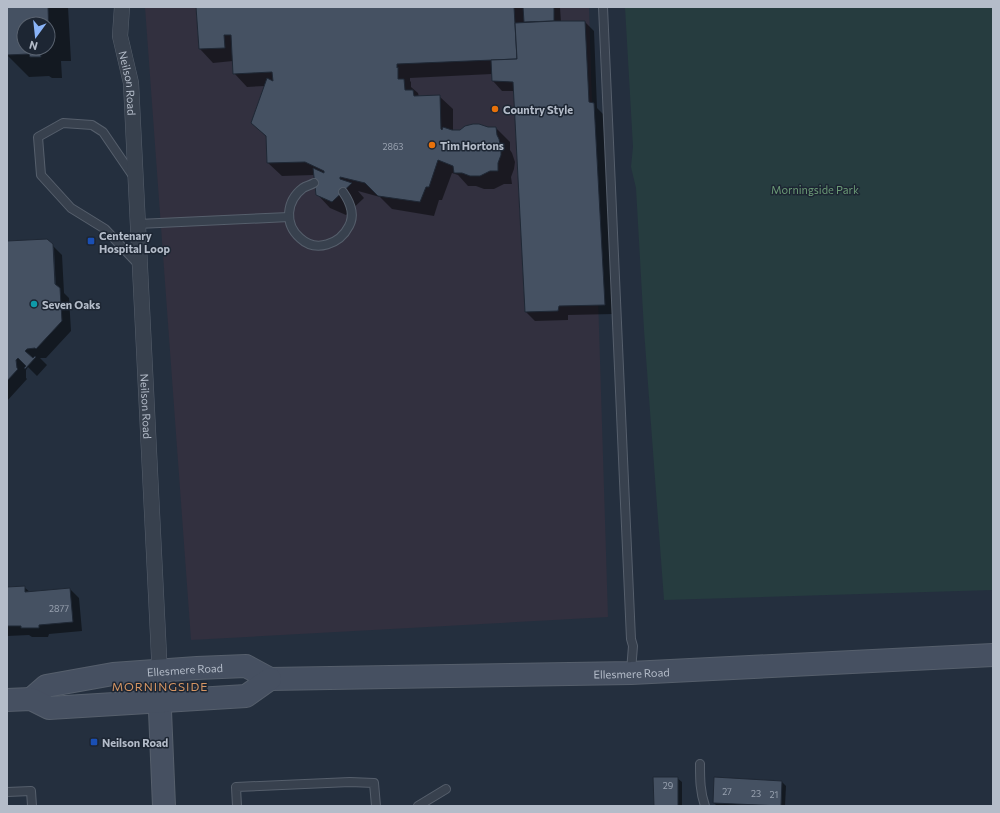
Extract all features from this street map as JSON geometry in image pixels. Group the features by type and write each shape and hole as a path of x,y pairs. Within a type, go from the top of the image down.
{"main road":[{"name":"Ellesmere Road","path":"31,699 46,686 112,674 246,666 270,679 631,673 993,655"},
{"name":"Neilson Road","path":"159,670 164,806"},
{"path":"7,700 31,699 49,708 246,696 270,679"}],"street":[{"name":"Neilson Road","path":"122,7 120,36 131,82 159,670"}],"lane":[{"path":"603,7 631,639 633,646 631,673"},
{"path":"136,180 103,132 92,125 63,123 38,138 41,175 71,208 104,229 140,265"},
{"path":"314,183 304,187 295,195 290,206 289,217 293,230 301,239 312,245 324,246 333,243 345,233 351,223 352,210 343,192"},
{"path":"138,224 289,217"},
{"path":"700,764 700,780 705,806"},
{"path":"237,806 236,787 350,782 374,782 376,806"},
{"path":"418,806 446,789"},
{"path":"7,792 31,791 32,806"}],"shaded area":[{"path":"145,7 589,7 608,617 191,640"}],"green space":[{"name":"Morningside Park","path":"625,7 993,7 993,590 664,600 644,330 636,188 631,167 633,147"}],"building":[{"path":"7,7 48,7 48,16 16,16 16,55 7,55"},
{"path":"196,7 514,7 517,59 397,64 398,79 404,79 405,90 413,90 414,96 440,95 442,130 443,127 452,130 460,130 465,126 473,124 496,127 501,148 498,171 490,171 480,176 470,176 462,173 454,173 453,166 438,160 429,187 426,187 420,202 378,196 365,183 340,177 340,179 352,183 332,202 316,195 313,168 324,173 324,171 305,162 267,163 266,136 251,123 267,78 273,81 272,72 233,74 231,35 224,35 225,48 199,49"},
{"path":"523,7 554,7 554,21 524,22"},
{"path":"585,21 589,102 594,103 605,305 559,306 558,311 525,312 513,82 492,81 491,60 517,59 515,23"},
{"path":"30,56 41,57 30,57"},
{"name":"Seven Oaks","path":"47,239 53,244 55,284 60,288 62,321 36,349 27,349 25,351 33,358 35,356 36,357 25,369 24,368 26,366 18,358 16,360 18,369 7,381 7,241"},
{"path":"25,586 25,592 70,588 73,622 39,625 39,628 7,626 7,587"},
{"path":"653,777 678,777 678,806 654,806"},
{"path":"714,777 782,781 781,806 713,803"}],"place":[{"name":"Country Style","path":"495,109"},
{"name":"Tim Hortons","path":"432,145"},
{"name":"Centenary Hospital Loop","path":"91,241"},
{"name":"Seven Oaks","path":"34,304"},
{"name":"Neilson Road","path":"94,742"}],"district":[{"name":"MORNINGSIDE","path":"160,686"}]}
